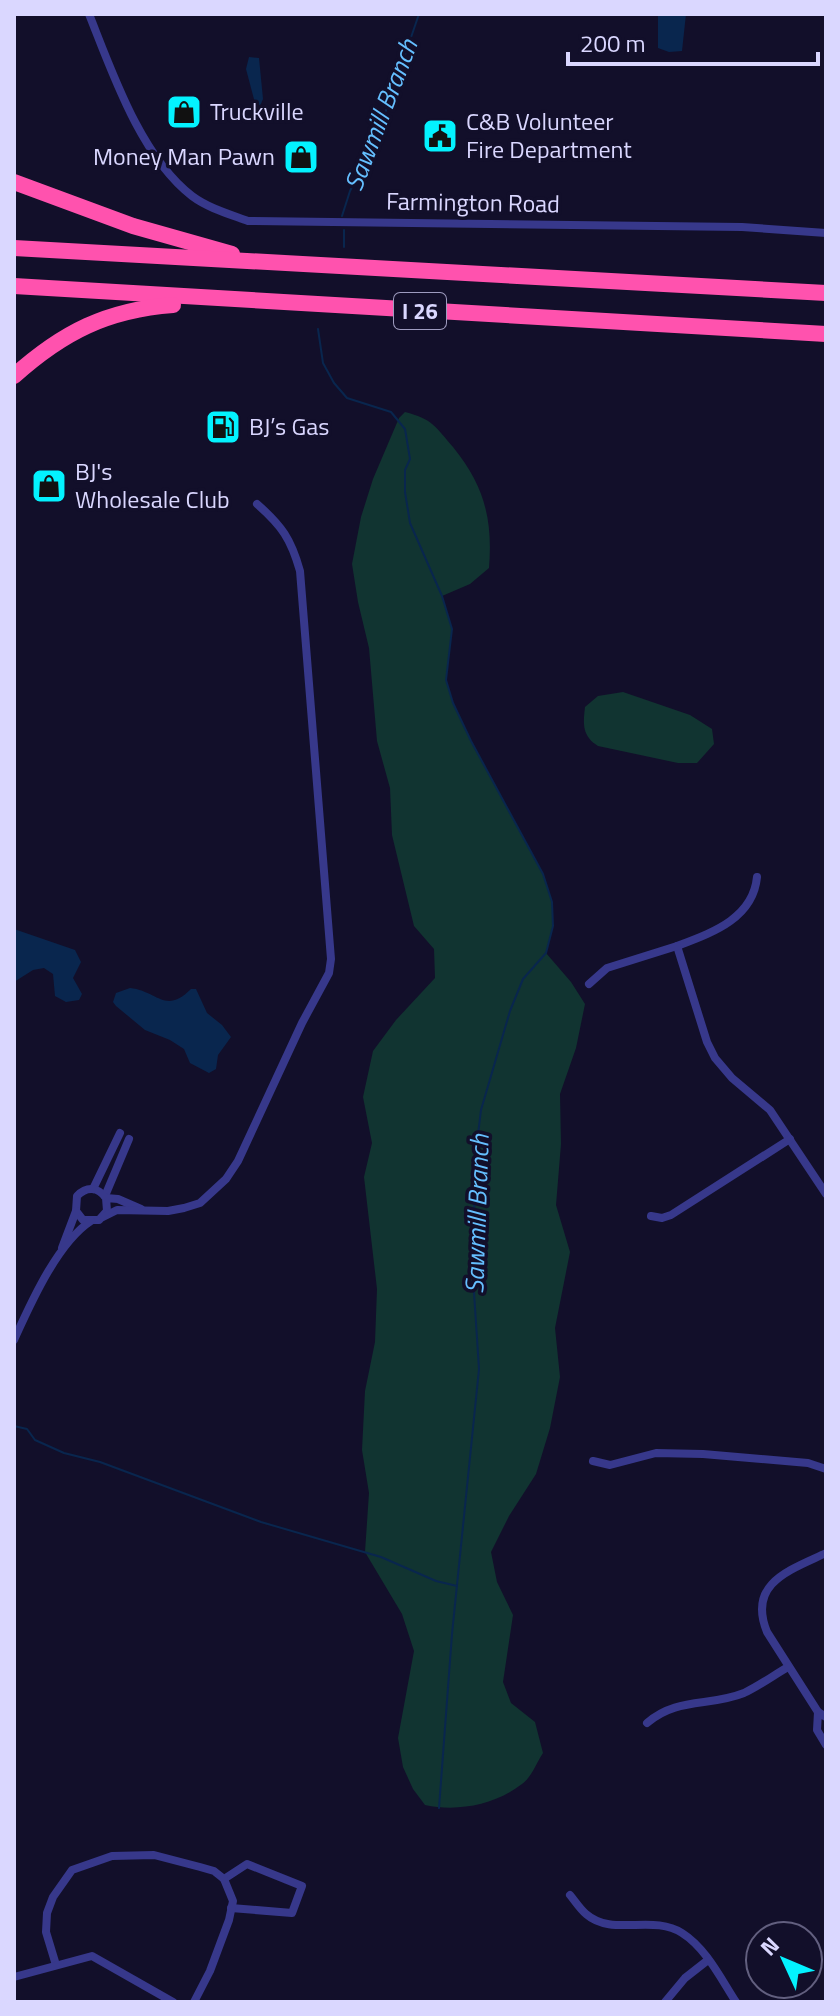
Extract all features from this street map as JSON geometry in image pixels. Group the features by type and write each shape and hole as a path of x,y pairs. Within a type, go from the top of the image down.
{"highway":[{"path":"14,182 133,226 269,263"},
{"name":"I 26","path":"14,248 826,293"},
{"name":"I 26","path":"14,286 826,334"},
{"path":"14,376 44,349 109,316 145,308 233,301"}],"street":[{"name":"Farmington Road","path":"89,14 120,89 148,143 170,176 193,197 220,212 248,221 667,226 826,233"},
{"path":"14,1340 45,1276 88,1222 117,1210 168,1211 200,1203 226,1179 238,1161 302,1023 329,973 331,959 300,571 287,535 278,522 257,504"},
{"path":"589,984 607,968 715,931 736,917 755,894 757,877"},
{"path":"677,946 703,1032 715,1058 732,1078 764,1102 826,1194"},
{"path":"93,1189 120,1133"},
{"path":"76,1211 83,1220 99,1219 107,1211 106,1197 129,1139"},
{"path":"651,1216 662,1218 671,1215 790,1139"},
{"path":"57,1261 76,1211 77,1196 81,1192 93,1189 106,1197 149,1210"},
{"path":"593,1461 610,1465 656,1453 703,1454 808,1463 826,1469"},
{"path":"826,1553 777,1578 764,1596 762,1620 788,1667 822,1715 817,1730 826,1745"},
{"path":"647,1723 672,1706 745,1693 788,1667"},
{"path":"56,1965 46,1932 47,1913 53,1897 72,1870 112,1856 154,1855 200,1867 214,1871 224,1879 233,1901 210,1971 194,2002"},
{"path":"224,1879 247,1864 302,1886 292,1913 231,1908"},
{"path":"570,1895 586,1915 605,1925 656,1924 680,1931 697,1944 736,2002"},
{"path":"14,1977 92,1956 173,2002"},
{"path":"665,2002 685,1978 708,1960"}],"green space":[{"path":"405,412 427,421 442,434 464,461 484,503 488,518 489,568 470,584 442,596 452,629 446,681 471,741 543,874 552,902 553,926 546,953 585,1004 576,1048 560,1094 561,1144 556,1205 570,1252 555,1328 560,1377 550,1428 536,1474 491,1552 497,1582 513,1615 503,1682 511,1703 535,1722 543,1753 528,1778 511,1791 488,1802 450,1808 425,1805 403,1767 398,1738 414,1651 402,1614 365,1552 369,1493 362,1450 365,1391 375,1342 377,1289 364,1177 372,1143 363,1097 373,1051 396,1020 435,978 434,949 414,926 392,835 390,788 377,741 369,648 352,564 361,517 373,479 399,418"},
{"path":"623,692 690,715 712,729 714,744 697,763 678,763 598,746 585,729 585,707 598,696"}],"water":[{"path":"658,14 686,14 682,51 669,52 658,48"},
{"path":"249,57 259,58 263,99 260,106 255,103 246,69"},
{"path":"14,929 75,950 81,962 73,978 82,994 79,1000 66,1002 55,996 53,974 44,968 33,970 14,982"},
{"path":"130,988 168,1001 196,989 207,1013 231,1037 218,1055 216,1069 209,1073 190,1063 184,1049 145,1030 116,1006 113,1002 116,993"}],"waterway":[{"name":"Sawmill Branch","path":"342,216 350,191 379,131 419,14"},
{"name":"Sawmill Branch","path":"344,230 344,247"},
{"name":"Sawmill Branch","path":"318,329 323,363 347,398 391,412 405,429 410,459 405,470 410,523 442,596 452,629 446,680 453,703 543,874 552,902 553,926 546,953 523,979 510,1011 481,1110 475,1159 473,1277 479,1369 452,1634 439,1808"},
{"path":"14,1426 27,1429 35,1440 64,1453 100,1462 261,1522 381,1557 436,1581 457,1586"}],"place":[{"name":"Truckville","path":"184,112"},
{"name":"C&B Volunteer Fire Department","path":"440,136"},
{"name":"Money Man Pawn","path":"301,157"},
{"name":"BJ’s Gas","path":"223,427"},
{"name":"BJ's Wholesale Club","path":"49,486"}]}
